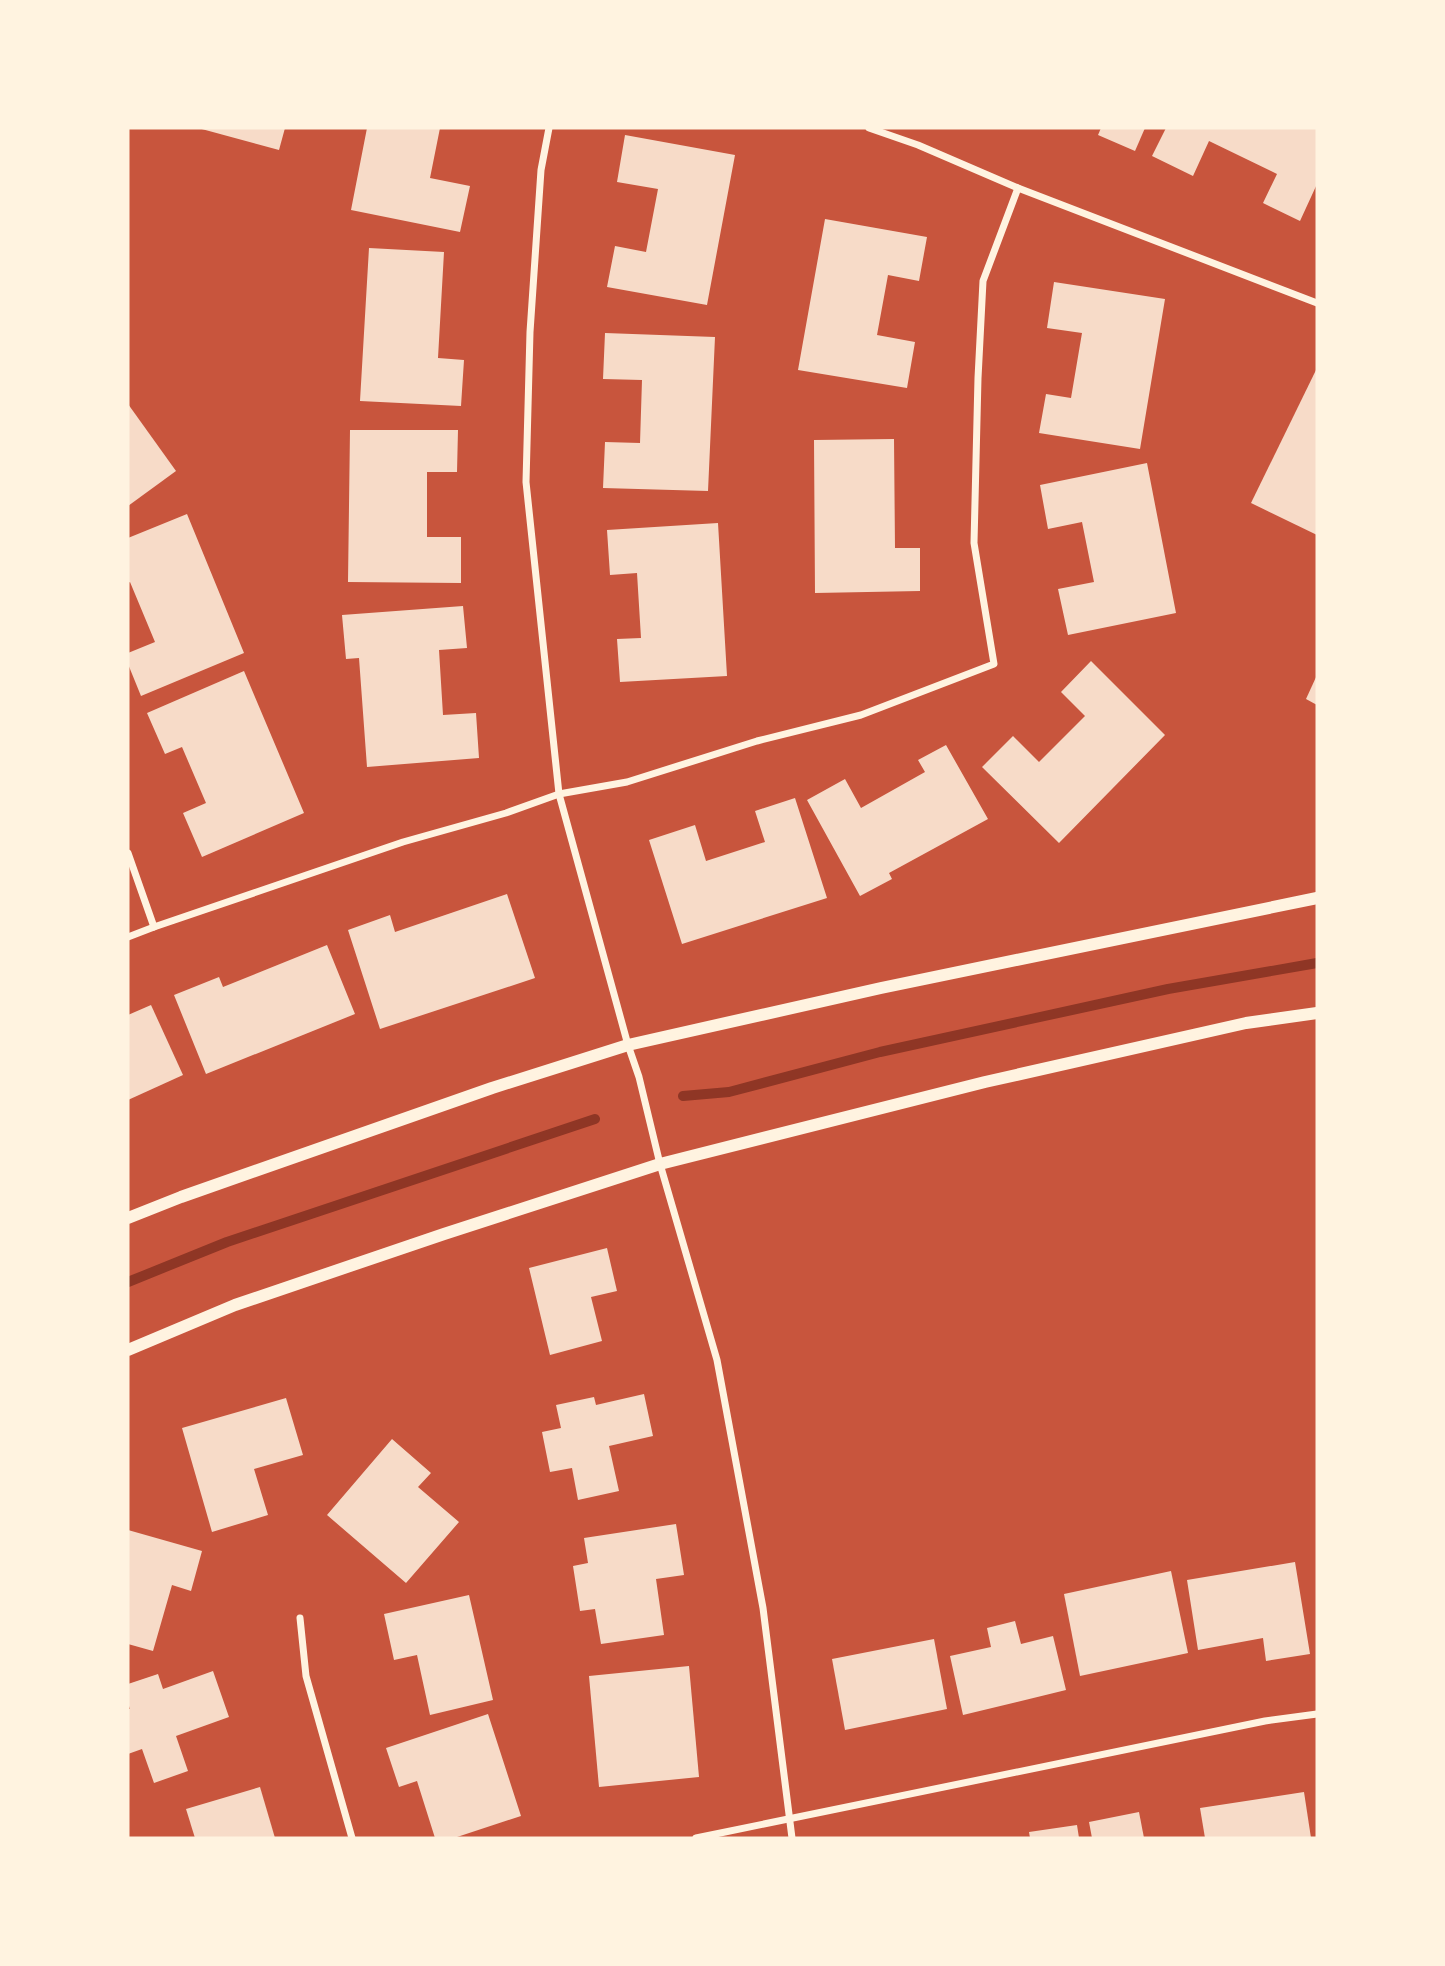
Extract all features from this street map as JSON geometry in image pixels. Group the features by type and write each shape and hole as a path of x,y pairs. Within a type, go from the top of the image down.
{"street":[{"path":"549,128 541,170 530,331 526,482 559,794 639,1077 660,1164 717,1360 763,1608 792,1838"},
{"path":"869,128 1317,303"},
{"path":"128,937 403,842 506,813 559,794 627,782 757,741 861,715 994,664 974,543 978,378 983,281 1018,188"},
{"path":"128,853 154,927"},
{"path":"128,1218 492,1088 628,1045 881,988 1317,898"},
{"path":"128,1350 236,1305 660,1164 985,1082 1246,1023 1317,1013"},
{"path":"300,1618 306,1676 352,1838"},
{"path":"696,1838 1252,1724 1317,1714"}],"building":[{"path":"198,128 285,128 279,150"},
{"path":"367,128 440,128 430,178 470,186 460,232 351,210"},
{"path":"1101,128 1145,128 1135,151 1098,135"},
{"path":"1166,128 1317,128 1317,184 1300,221 1263,203 1277,174 1209,141 1193,176 1152,156"},
{"path":"625,135 735,155 707,305 607,287 615,246 646,252 658,189 617,182"},
{"path":"825,219 927,237 919,281 888,275 877,335 915,342 907,388 798,370"},
{"path":"369,248 444,252 438,358 464,360 461,406 360,401"},
{"path":"1054,282 1165,299 1140,449 1039,433 1046,394 1071,398 1082,333 1047,328"},
{"path":"605,333 715,337 708,491 603,488 605,442 640,443 642,380 603,379"},
{"path":"1317,368 1317,535 1251,503"},
{"path":"128,404 176,471 128,506"},
{"path":"350,430 458,430 457,472 427,472 427,537 461,537 461,583 348,582"},
{"path":"894,439 895,548 920,548 920,591 815,593 814,440"},
{"path":"1147,463 1176,613 1068,635 1058,589 1094,582 1082,522 1048,529 1040,485"},
{"path":"187,514 244,653 141,696 128,664 128,653 155,642 130,582 128,583 128,538"},
{"path":"718,523 727,676 620,682 617,639 641,638 637,573 610,575 607,530"},
{"path":"463,606 467,648 439,650 443,715 476,713 479,758 367,767 359,658 346,659 342,615"},
{"path":"1091,661 1165,735 1059,843 982,767 1013,736 1039,762 1085,716 1061,692"},
{"path":"244,671 304,813 202,857 183,813 206,803 182,747 165,754 147,713"},
{"path":"1317,675 1317,705 1306,699"},
{"path":"946,745 988,819 889,873 892,879 860,896 807,800 845,779 861,808 925,772 918,760"},
{"path":"795,798 827,898 682,944 649,840 695,825 706,861 765,842 755,811"},
{"path":"507,894 535,978 380,1029 348,930 390,915 395,932"},
{"path":"327,945 355,1014 206,1074 174,995 219,977 223,987"},
{"path":"151,1005 183,1075 128,1100 128,1015"},
{"path":"607,1248 617,1291 591,1297 602,1341 550,1355 529,1268"},
{"path":"644,1394 653,1436 609,1446 619,1491 578,1500 572,1468 550,1472 542,1432 561,1428 556,1405 594,1397 596,1405"},
{"path":"286,1398 303,1455 254,1469 268,1515 212,1532 182,1428"},
{"path":"392,1439 431,1473 418,1487 459,1522 406,1583 327,1515"},
{"path":"676,1524 684,1575 656,1579 664,1635 601,1644 595,1609 580,1611 573,1566 588,1563 584,1538"},
{"path":"128,1530 202,1551 191,1591 172,1585 153,1651 128,1644"},
{"path":"1295,1562 1310,1654 1266,1661 1263,1638 1198,1650 1187,1580"},
{"path":"1171,1571 1188,1653 1080,1676 1064,1594"},
{"path":"469,1595 493,1700 430,1715 417,1655 394,1660 384,1614"},
{"path":"1015,1621 1021,1644 1053,1636 1066,1690 963,1715 950,1656 991,1647 987,1628"},
{"path":"934,1639 947,1709 845,1730 832,1659"},
{"path":"689,1666 699,1777 599,1787 589,1676"},
{"path":"213,1671 229,1717 176,1736 188,1771 154,1783 142,1749 128,1754 128,1684 158,1674 163,1689"},
{"path":"488,1714 521,1816 454,1838 435,1838 417,1781 399,1787 386,1748"},
{"path":"260,1787 275,1838 195,1838 186,1809"},
{"path":"1304,1792 1311,1838 1205,1838 1200,1808"},
{"path":"1139,1812 1144,1838 1092,1838 1089,1822"},
{"path":"1077,1825 1079,1838 1030,1838 1029,1832"}],"waterway":[{"path":"683,1096 729,1092 880,1052 1168,989 1317,963"},
{"path":"128,1282 227,1242 595,1119"}]}
